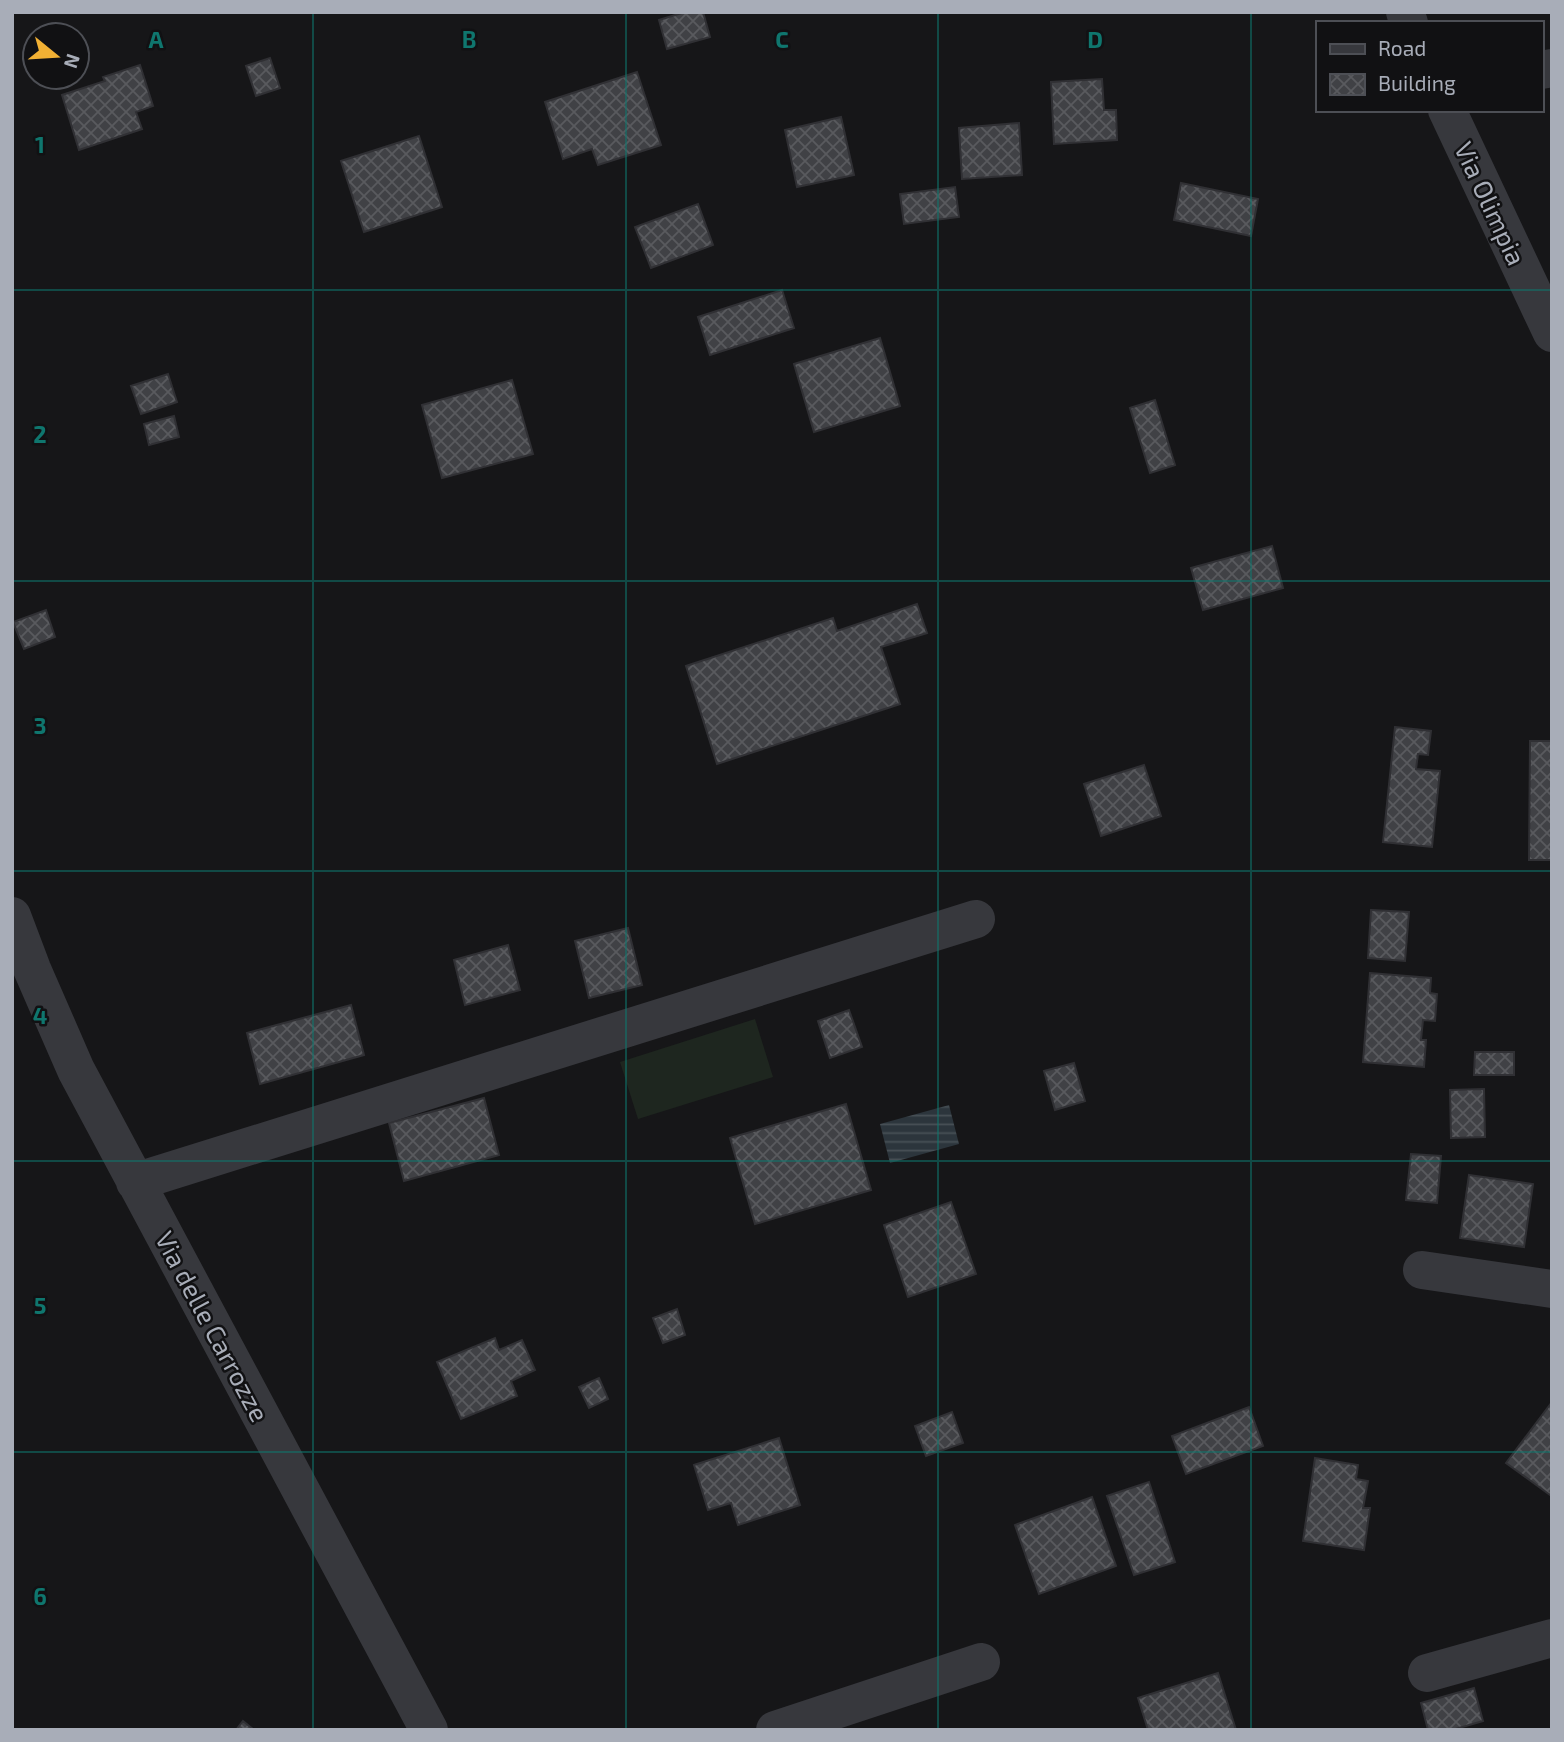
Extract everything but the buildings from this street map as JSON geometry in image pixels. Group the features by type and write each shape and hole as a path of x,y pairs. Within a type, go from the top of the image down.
{"street":[{"name":"Via Olimpia","path":"1448,112 1552,333"},
{"name":"Via delle Carrozze","path":"12,916 76,1070 429,1730"},
{"path":"135,1182 975,919"},
{"path":"1422,1270 1552,1289"},
{"path":"1427,1673 1552,1637"},
{"path":"775,1730 981,1662"}],"shaded area":[{"path":"755,1019 773,1077 638,1119 620,1062"},
{"path":"949,1105 959,1144 890,1163 880,1124"}]}
